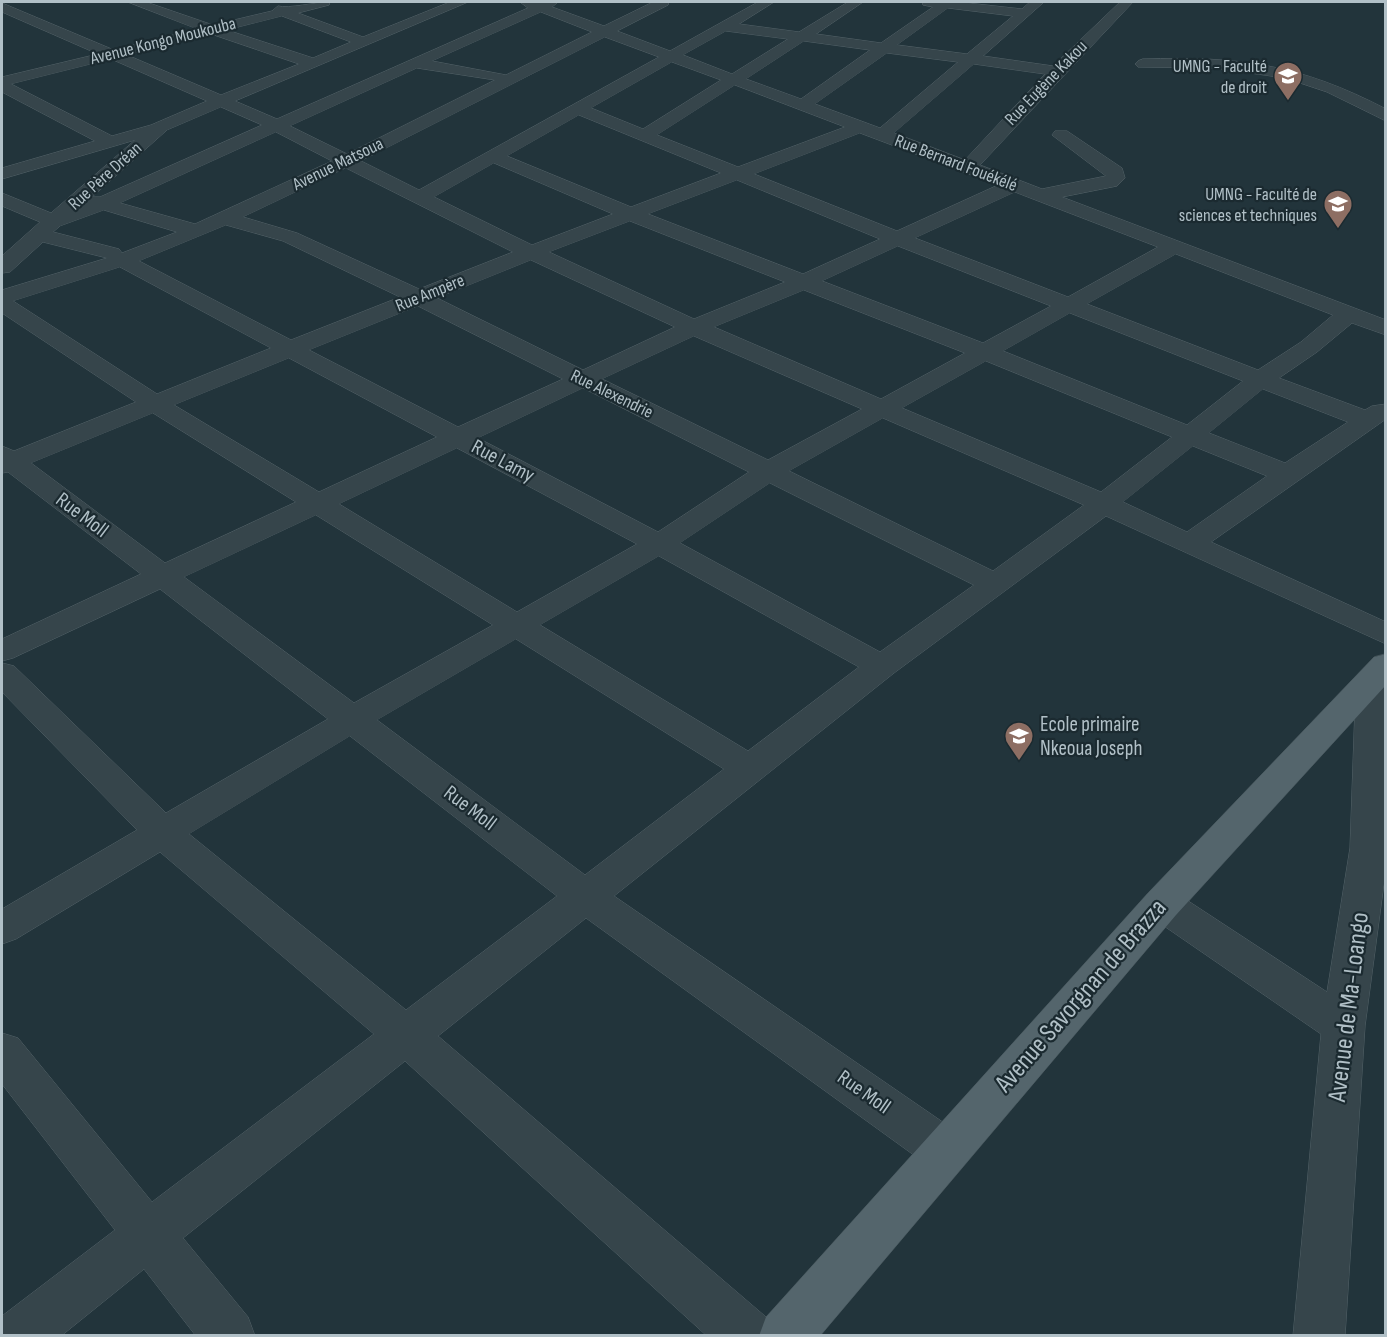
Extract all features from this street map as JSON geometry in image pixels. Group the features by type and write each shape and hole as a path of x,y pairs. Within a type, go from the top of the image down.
{"main road":[{"name":"Avenue Savorgnan de Brazza","path":"785,1335 1162,904 1379,672"}],"street":[{"path":"135,2 288,57 315,63"},
{"path":"253,2 363,42"},
{"name":"Avenue Kongo Moukouba","path":"2,82 324,2"},
{"name":"Rue Père Dréan","path":"2,267 161,126 220,104 461,2"},
{"name":"Avenue Matsoua","path":"2,297 225,218 600,29 649,2"},
{"name":"Avenue Matsoua","path":"192,229 344,158 499,76 663,2"},
{"path":"419,198 767,2"},
{"path":"645,135 857,2"},
{"path":"923,2 1024,13"},
{"path":"882,135 1038,2"},
{"name":"Rue Eugène Kakou","path":"968,167 1057,70 1127,2"},
{"path":"2,199 21,209 56,221 103,204 417,63 539,3"},
{"name":"Rue Bernard Fouékélé","path":"539,3 672,57 968,167 1386,328"},
{"path":"803,105 947,3"},
{"path":"417,4 438,11"},
{"path":"4,10 30,6"},
{"path":"4,10 112,54 220,104 278,126 419,198 694,327 1104,504 1386,634"},
{"path":"723,26 1057,70"},
{"path":"341,52 499,76"},
{"path":"1143,64 1216,63 1276,73 1332,89 1386,116"},
{"path":"2,86 111,142"},
{"path":"579,109 894,238 1259,380 1376,414"},
{"path":"2,174 161,126"},
{"name":"Rue Ampère","path":"5,460 290,350 531,252 860,127"},
{"path":"1040,195 1110,182 1116,178 1115,172 1061,135"},
{"path":"495,157 801,283 982,351 1287,474"},
{"path":"2,651 584,381 694,327 801,283 894,238 1014,185"},
{"path":"80,197 192,229"},
{"name":"Rue Alexendrie","path":"225,218 290,237 333,255 994,583"},
{"name":"Rue Lamy","path":"40,235 117,256 290,350 659,544 882,666"},
{"path":"2,928 353,719 659,544 769,471 1066,304 1174,247"},
{"name":"Avenue Matsoua","path":"2,288 117,256"},
{"path":"2,303 154,403 751,769"},
{"path":"18,1335 882,666 1104,504 1259,380 1309,347 1348,314"},
{"path":"1189,544 1376,414"},
{"name":"Rue Moll","path":"5,460 353,719 586,897 946,1151"},
{"name":"Avenue de Ma-Loango","path":"1319,1335 1343,1026 1369,848 1379,672"},
{"path":"2,673 163,833 405,1034 747,1335"},
{"path":"1162,904 1343,1026"},
{"path":"2,1051 229,1335"}],"place":[{"name":"UMNG - Faculté de droit","path":"1288,102"},
{"name":"UMNG - Faculté de sciences et techniques","path":"1338,230"},
{"name":"Ecole primaire Nkeoua Joseph","path":"1019,762"}]}
